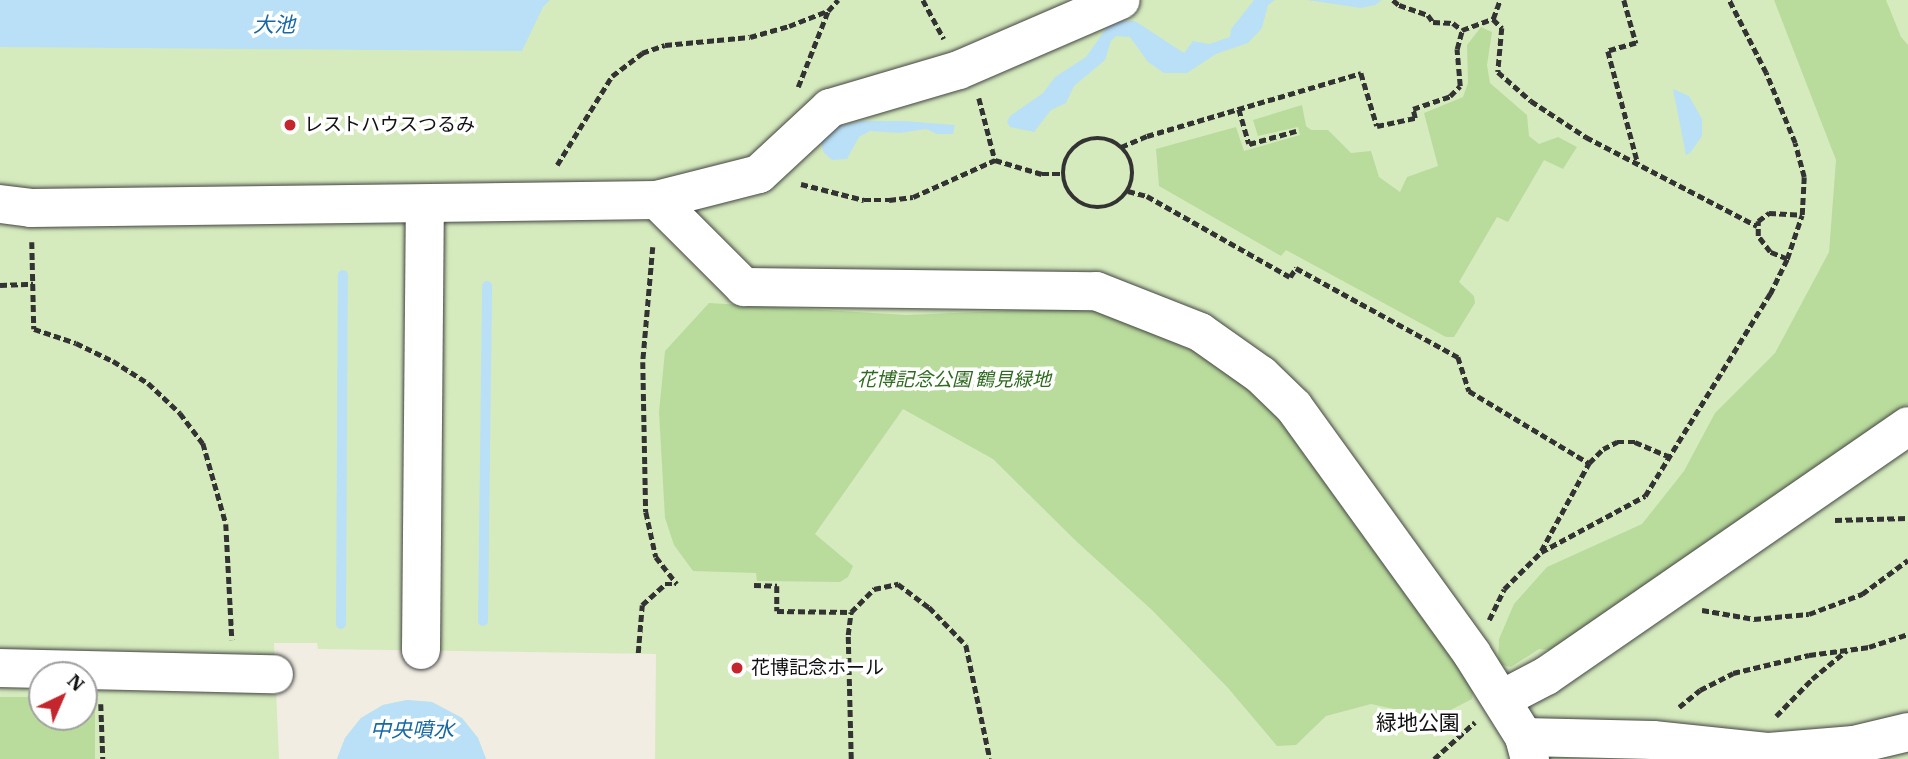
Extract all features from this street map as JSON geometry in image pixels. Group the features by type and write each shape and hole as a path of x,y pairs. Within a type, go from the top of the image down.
{"street":[{"path":"16,206 657,200 759,174 830,107 959,70 1121,0"},
{"path":"657,200 744,287 1096,290 1199,332 1261,375 1294,407 1472,654 1502,699 1527,748 1653,740 1769,752 1829,748 1908,732"},
{"path":"421,650 425,204"},
{"path":"1502,699 1546,676 1908,426"},
{"path":"0,668 100,668 274,674"}],"path":[{"path":"923,0 959,70 980,100 995,160 1042,174 1063,174"},
{"path":"1393,0 1399,5 1428,15 1433,22 1453,23 1462,30"},
{"path":"1493,19 1500,0"},
{"path":"1624,0 1636,43 1608,51 1639,165"},
{"path":"1472,654 1504,589 1541,552 1644,496 1770,294 1787,260 1802,215 1804,177 1795,143 1766,73 1729,0"},
{"path":"533,202 612,76 628,61 665,45 750,37 789,26 828,10"},
{"path":"1462,30 1493,19"},
{"path":"1493,19 1502,27 1498,72 1531,101 1575,130 1757,226"},
{"path":"1121,147 1361,73 1377,127 1415,118 1413,109 1450,96 1460,86 1457,49 1462,30"},
{"path":"1240,109 1250,144 1296,131"},
{"path":"1103,139 1121,147 1133,172 1128,191 1119,201 1106,207 1086,205 1070,194 1063,174 1068,155 1083,141 1103,139"},
{"path":"1128,191 1147,197 1290,277 1296,268 1458,358 1468,391 1589,463"},
{"path":"638,653 642,605 665,584 677,584 662,566 652,546 645,496 643,362 657,200"},
{"path":"16,206 33,284 34,329 76,343 113,361 148,383 180,413 203,443 226,524 232,672"},
{"path":"1787,260 1770,252 1758,236 1757,226 1763,215 1769,213 1802,215"},
{"path":"0,285 33,284"},
{"path":"1541,552 1589,463 1603,449 1617,442 1635,442 1670,457"},
{"path":"1809,495 1826,521 1908,518"},
{"path":"1698,609 1754,619 1809,614 1862,594 1908,559"},
{"path":"850,759 848,635 851,612 874,589 898,584 929,607 966,645 990,759"},
{"path":"754,585 778,586 777,611 851,612"},
{"path":"1653,740 1682,705 1721,678 1809,655 1869,647 1908,634"},
{"path":"1769,752 1771,724 1778,714 1812,679 1847,650"},
{"path":"100,668 103,759"},
{"path":"1434,759 1502,699"}],"green space":[{"name":"花博記念公園 鶴見緑地","path":"0,0 1908,0 1908,759 0,759"},
{"path":"1774,0 1886,0 1901,37 1908,45 1908,404 1551,650 1539,649 1511,667 1498,664 1499,639 1514,604 1547,567 1642,524 1684,471 1715,413 1775,353 1829,252 1836,160"},
{"path":"1481,27 1492,32 1487,65 1490,83 1527,115 1529,136 1539,144 1558,137 1577,147 1563,169 1544,160 1508,222 1497,217 1459,282 1474,296 1475,303 1454,337 1446,337 1286,250 1281,256 1159,186 1156,149 1236,127 1244,151 1300,135 1298,127 1258,136 1253,120 1302,105 1306,126 1311,130 1328,130 1351,153 1371,151 1379,177 1400,192 1407,177 1438,166 1424,113 1463,97 1468,83 1467,45"},
{"path":"709,303 906,315 1097,307 1223,365 1282,418 1474,686 1472,699 1435,718 1371,704 1326,716 1296,745 1277,746 1228,688 1153,611 1077,542 993,459 903,409 815,534 853,566 848,577 840,582 757,581 756,573 693,571 674,545 665,518 659,412 665,351"},
{"path":"0,697 28,697 28,731 95,731 95,759 0,759"}],"shaded area":[{"path":"274,643 317,643 318,649 656,654 655,759 486,759 478,738 462,718 432,702 407,700 383,705 361,718 345,738 337,759 279,759"}],"water":[{"name":"大池","path":"0,0 550,0 543,7 522,51 0,47"},
{"path":"1254,0 1275,0 1268,5 1262,28 1248,43 1216,54 1187,73 1164,73 1148,62 1130,37 1116,36 1111,41 1105,60 1074,86 1066,103 1051,110 1034,132 1010,127 1007,122 1010,116 1043,93 1055,77 1086,57 1109,24 1135,21 1184,53 1193,41 1209,44 1230,37 1231,29"},
{"path":"1307,0 1382,0 1375,5 1361,8"},
{"path":"1673,89 1689,96 1702,119 1702,136 1686,155"},
{"path":"862,121 955,125 953,134 937,134 926,129 900,133 870,131 859,137 847,159 832,160 824,153 820,140 826,129"},
{"name":"中央噴水","path":"407,700 432,702 462,718 478,738 486,759 337,759 345,738 361,718 383,705"}],"waterway":[{"path":"341,624 343,275"},
{"path":"483,621 487,286"}],"place":[{"name":"レストハウスつるみ","path":"290,125"},
{"name":"花博記念ホール","path":"737,668"}],"district":[{"name":"緑地公園","path":"1418,722"}]}
